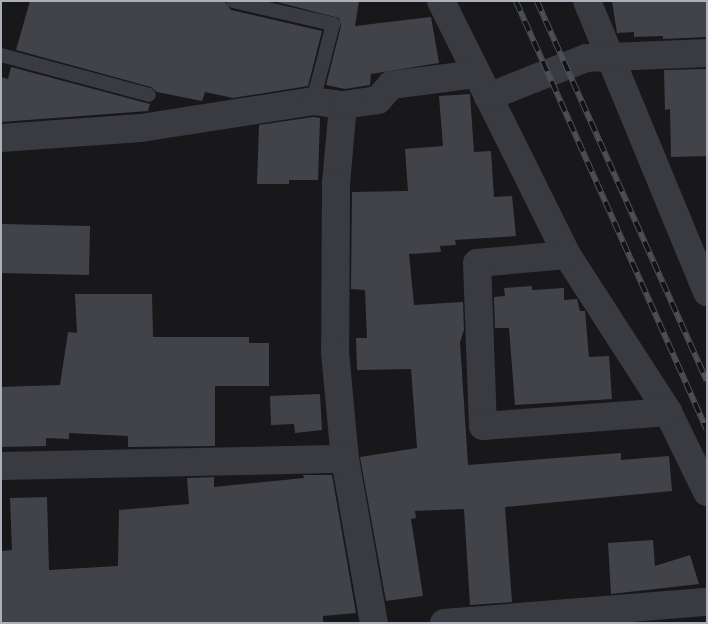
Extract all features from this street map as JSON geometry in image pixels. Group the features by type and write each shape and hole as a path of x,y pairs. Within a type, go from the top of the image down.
{"street":[{"path":"441,1 568,255 668,412 707,492"},
{"path":"587,1 608,56 707,292"},
{"path":"1,138 141,128 313,101 343,105 378,100 391,85 483,85 586,58 707,53"},
{"path":"343,105 336,183 334,352 345,459 374,623"},
{"path":"568,255 477,263 483,426 668,412"},
{"path":"1,466 345,459"},
{"path":"444,623 609,615 707,602"}],"lane":[{"path":"234,1 332,24 313,101"},
{"path":"1,55 148,95"}],"building":[{"path":"30,1 224,1 231,10 322,31 308,86 233,98 205,92 202,101 157,92 151,87 16,50"},
{"path":"273,1 359,1 355,26 431,17 439,63 371,74 370,85 345,89 326,85 341,26 339,18"},
{"path":"612,1 707,1 707,37 663,39 663,36 634,37 634,32 617,33"},
{"path":"11,67 150,104 148,111 1,122 1,77 8,79"},
{"path":"707,69 707,156 671,157 670,109 665,110 664,70"},
{"path":"470,94 474,152 491,151 494,197 512,196 516,236 455,240 456,245 440,246 441,252 409,254 414,305 463,302 464,330 460,342 468,465 621,453 621,460 669,456 672,491 505,507 512,602 470,605 464,509 415,511 416,518 411,519 423,596 386,601 360,457 417,448 411,369 357,370 356,338 367,338 365,290 351,289 352,192 408,191 405,149 443,146 439,96"},
{"path":"313,117 320,118 318,180 289,180 289,184 257,184 259,125"},
{"path":"1,224 90,226 89,275 1,273"},
{"path":"532,286 532,290 564,288 564,300 577,299 580,311 585,311 589,357 609,356 612,399 515,405 509,328 495,328 494,297 505,296 504,288"},
{"path":"75,294 152,294 153,337 249,337 249,343 269,343 269,386 215,386 215,446 128,447 128,436 69,433 69,439 46,438 46,446 1,447 1,387 60,385 68,332 77,333"},
{"path":"320,394 322,430 295,433 294,424 271,425 270,396"},
{"path":"303,475 332,475 356,613 323,616 323,623 1,623 1,551 12,550 10,498 47,497 49,570 118,566 119,510 189,504 187,478 214,477 214,487 304,478"},
{"path":"653,540 655,566 690,555 699,584 611,594 608,543"}],"railway":[{"path":"516,1 707,429"},
{"path":"537,1 707,381"}]}
